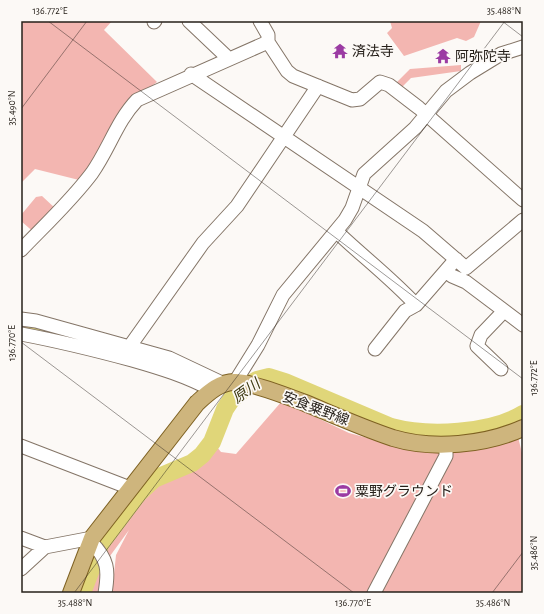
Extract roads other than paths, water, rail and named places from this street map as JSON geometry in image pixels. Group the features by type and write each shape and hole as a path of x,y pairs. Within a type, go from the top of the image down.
{"main road":[{"name":"安食粟野線","path":"234,385 281,394 393,438 422,444 484,442 506,436 523,428"},
{"path":"71,593 93,543 130,488 197,403 234,385"}],"street":[{"path":"189,21 228,58"},
{"path":"260,21 268,35 268,42 293,76 352,100 360,99 380,82 389,85 426,115 523,200"},
{"path":"21,250 77,191 93,171 125,112 137,100 191,74 268,42"},
{"path":"234,385 258,345 283,295 352,208 364,174 415,128 446,91 470,73 501,54 523,47"},
{"path":"191,74 283,138 423,231 466,268 523,220"},
{"path":"130,346 203,243 237,206 318,86"},
{"path":"336,230 363,256 392,280 416,305"},
{"path":"375,348 405,311 416,305 456,259"},
{"path":"446,271 452,276 466,282 523,325"},
{"path":"501,370 477,346 481,335 504,311"},
{"path":"21,319 36,321 169,358 234,385"},
{"path":"21,334 74,344 170,371 195,380 234,385"},
{"path":"374,593 446,456 446,444"},
{"path":"21,446 130,488"},
{"path":"21,538 45,547 93,543 106,563 108,570 105,593"},
{"path":"21,568 45,547"}],"waterway":[{"path":"21,326 47,330"},
{"name":"原川","path":"82,593 101,543 138,494 154,479 192,463 202,455 212,442 225,409 231,400 247,386 257,380 269,377 285,382 391,427 406,430 440,433 476,430 509,421 523,414"}],"place":[{"name":"済法寺","path":"340,51"},
{"name":"阿弥陀寺","path":"443,56"},
{"name":"粟野グラウンド","path":"343,491"}]}
